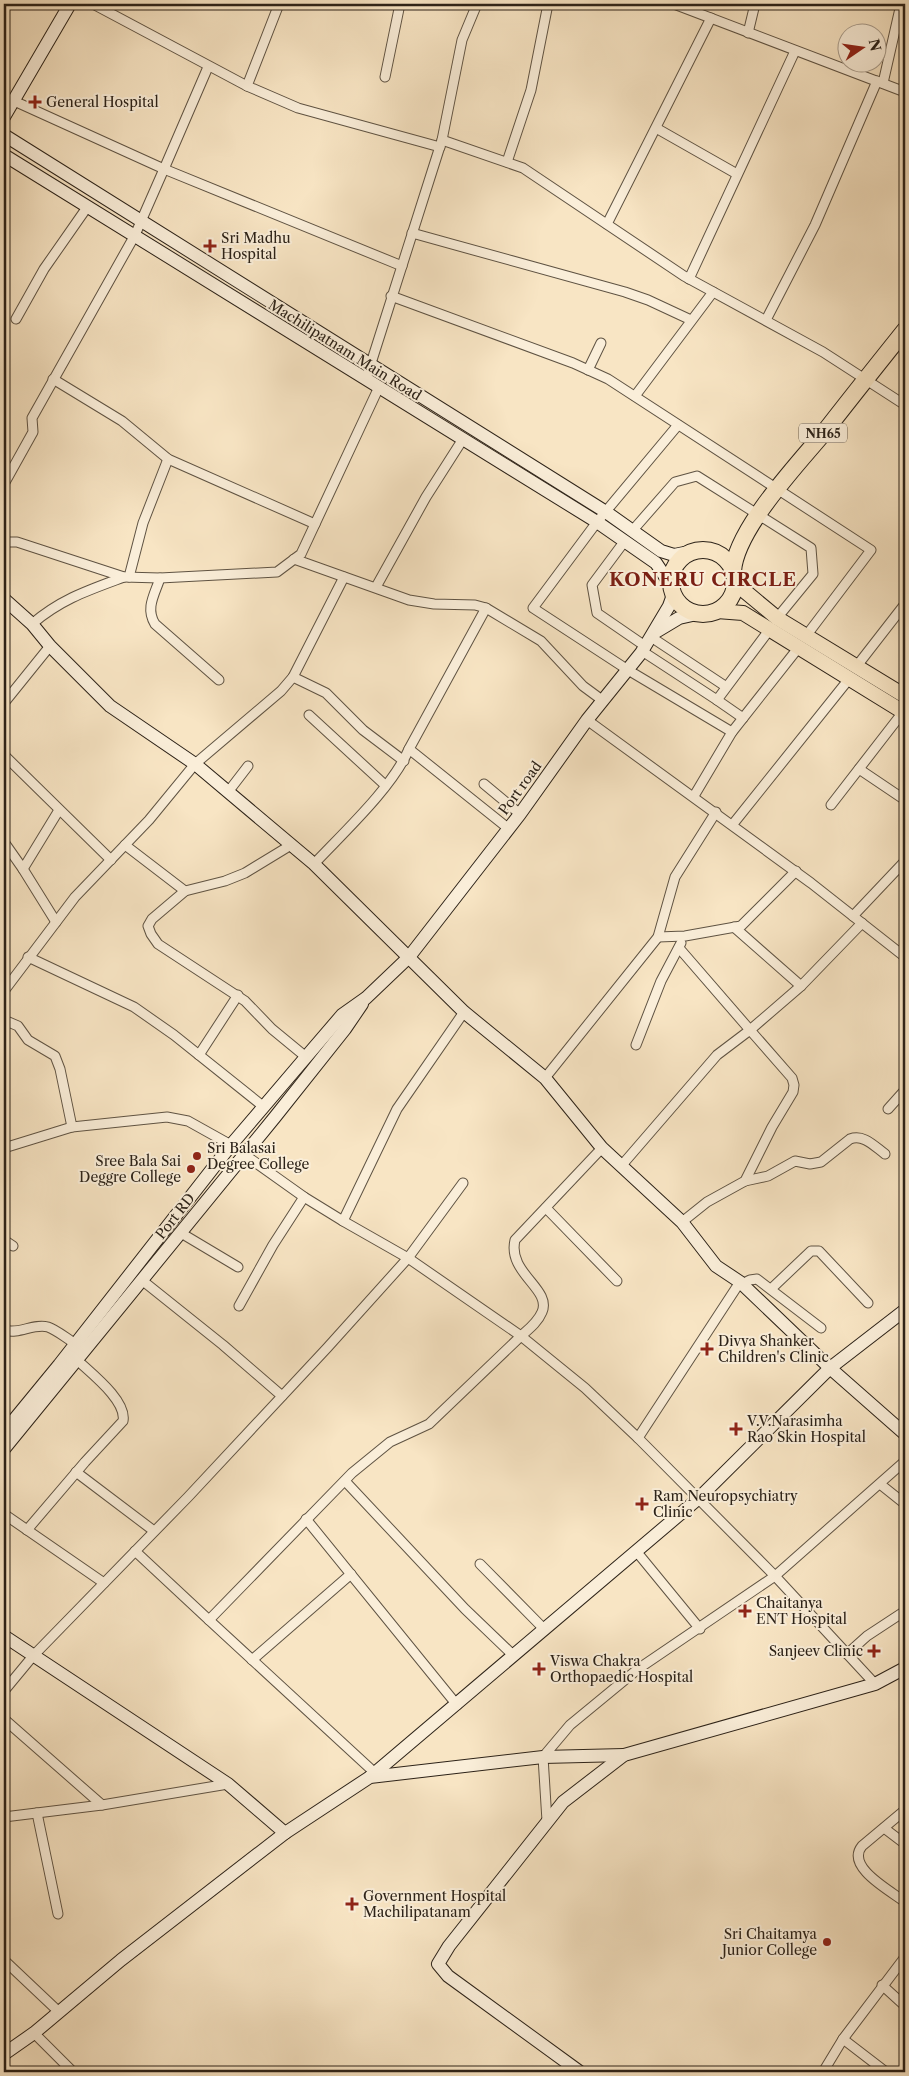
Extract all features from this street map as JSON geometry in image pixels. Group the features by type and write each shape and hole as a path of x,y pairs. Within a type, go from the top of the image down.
{"highway":[{"name":"NH65","path":"717,611 730,598 734,575 734,559 759,515 905,330"},
{"name":"NH65","path":"689,552 708,550 717,553 726,552 744,539"},
{"path":"689,552 675,565 672,590 683,607 697,614 717,611"},
{"path":"717,553 729,563 734,575"}],"main road":[{"path":"734,575 741,588 774,623 853,673 904,713"},
{"path":"717,611 733,610 774,623"},
{"path":"853,673 905,696"}],"street":[{"path":"4,117 70,4"},
{"path":"93,4 208,67 246,86 298,108 441,144 523,168 689,278 823,352 905,405"},
{"path":"246,86 279,4"},
{"path":"385,77 400,4"},
{"path":"366,378 441,144 462,40 478,4"},
{"path":"507,162 532,90 548,4"},
{"path":"674,4 905,92"},
{"path":"748,32 755,4"},
{"path":"766,320 815,225 880,82 901,4"},
{"path":"607,224 712,18"},
{"path":"689,278 795,51"},
{"path":"4,484 33,432 32,418 135,235 208,67"},
{"path":"14,101 164,169 402,266"},
{"path":"656,128 737,174"},
{"name":"Machilipatnam Main Road","path":"4,135 370,366 606,512 662,551 674,555 689,552"},
{"name":"Machilipatnam Main Road","path":"4,154 598,522 656,563 672,590"},
{"path":"16,319 44,268 88,206"},
{"path":"412,233 625,292 648,300 691,320"},
{"path":"635,396 713,292"},
{"path":"391,296 608,379 871,550 732,732 694,796"},
{"path":"588,370 601,343"},
{"path":"53,379 122,421 168,459 315,524"},
{"path":"4,542 17,542 127,577 160,578 277,572 301,554 379,387"},
{"path":"678,425 598,522 533,608 628,670 732,732"},
{"path":"376,587 426,497 463,439"},
{"path":"127,577 143,523 168,459"},
{"path":"632,530 675,482 697,476 811,548 813,574 725,686 717,700"},
{"path":"624,542 592,585 596,613 725,686"},
{"path":"294,559 409,600 434,604 476,605 486,608 541,641 584,686 602,700"},
{"path":"32,624 49,610 70,597 127,577"},
{"path":"4,991 75,897 149,820 195,764 281,691 293,677 344,577"},
{"path":"160,578 150,608 151,617 156,624 219,680"},
{"name":"Port road","path":"366,998 408,958 509,829 587,720 628,670 669,606 672,590"},
{"path":"5,602 32,624 50,646 110,706 195,764 314,864 464,1012 545,1078 602,1148 682,1222 716,1266 741,1283 830,1368 905,1434"},
{"path":"733,824 853,673 905,604"},
{"path":"314,864 404,761 486,608"},
{"name":"Port road","path":"647,642 679,618 697,614"},
{"path":"647,642 717,700 743,718"},
{"path":"4,703 50,646"},
{"path":"293,677 326,693 364,730 404,761"},
{"path":"831,805 904,713"},
{"path":"309,715 385,785"},
{"path":"587,720 733,824 905,957"},
{"path":"409,749 509,829"},
{"path":"4,754 111,860"},
{"path":"228,792 248,766"},
{"path":"859,769 905,800"},
{"path":"484,784 520,814"},
{"path":"22,869 59,810"},
{"path":"545,1078 658,937 675,877 716,812"},
{"path":"4,842 56,922"},
{"path":"125,845 185,891"},
{"path":"291,845 245,873 226,882 185,891 152,919 148,926 158,944 238,996 306,1057"},
{"path":"853,916 905,861"},
{"path":"658,937 685,936 741,926 796,871"},
{"path":"622,1165 717,1055 802,986 862,923"},
{"path":"734,928 802,986"},
{"path":"636,1045 661,981 685,936"},
{"path":"679,948 792,1078 794,1085 790,1099 772,1127 745,1181"},
{"path":"28,957 134,1007 199,1055 264,1107"},
{"path":"199,1055 238,996"},
{"path":"4,1432 76,1344 232,1145 342,1015 366,998"},
{"name":"Port RD","path":"4,1449 143,1281 345,1029 366,998"},
{"path":"343,1221 397,1109 464,1012"},
{"path":"4,1020 18,1026 28,1040 55,1056 60,1069 72,1127"},
{"path":"888,1110 905,1090"},
{"path":"4,1148 72,1127 167,1117 188,1122 232,1145 304,1197 408,1258 521,1336 585,1388 699,1498 775,1576 875,1684"},
{"path":"682,1222 707,1202 745,1181 768,1176 795,1161 810,1164 821,1162 855,1137 865,1139 885,1154"},
{"path":"209,1620 345,1481 390,1442 429,1424 537,1321 544,1306 542,1297 515,1261 512,1250 515,1240 602,1148"},
{"path":"4,1691 33,1656 282,1396 408,1258 463,1182"},
{"path":"239,1306 273,1244 304,1197"},
{"path":"546,1208 617,1281"},
{"path":"181,1233 238,1267"},
{"path":"4,1240 13,1246"},
{"path":"771,1289 811,1251 819,1250 868,1303"},
{"path":"638,1438 741,1283 753,1278 771,1289 821,1328"},
{"path":"143,1281 222,1344 282,1396"},
{"path":"4,2054 34,2033 121,1960 284,1833 373,1775 699,1498 830,1368 905,1310"},
{"path":"4,1330 19,1332 37,1326 48,1327 76,1344"},
{"path":"27,1530 76,1472 123,1421 124,1414 120,1403 77,1360"},
{"path":"547,1821 543,1757 570,1725 638,1669 700,1629 775,1576 905,1461"},
{"path":"76,1472 154,1531"},
{"path":"345,1481 465,1609 514,1656"},
{"path":"880,1484 905,1504"},
{"path":"4,1514 104,1583"},
{"path":"306,1519 457,1705"},
{"path":"135,1550 373,1775 543,1757 624,1755 875,1684 905,1668"},
{"path":"636,1551 700,1629"},
{"path":"480,1564 545,1630"},
{"path":"252,1660 351,1574"},
{"path":"847,1654 867,1636 905,1611"},
{"path":"4,1636 228,1784 284,1833"},
{"path":"4,1719 102,1805"},
{"path":"580,2072 448,1976 438,1964 449,1946 563,1802 624,1755"},
{"path":"4,1817 102,1805 228,1784"},
{"path":"905,1810 862,1846 858,1852 857,1859 871,1878 905,1902"},
{"path":"37,1813 58,1914"},
{"path":"884,1828 905,1844"},
{"path":"823,2072 843,2039 905,1957"},
{"path":"4,1960 59,2012"},
{"path":"882,1986 905,2006"},
{"path":"34,2033 73,2072"},
{"path":"843,2039 886,2072"}],"place":[{"name":"General Hospital","path":"35,102"},
{"name":"Sri Madhu Hospital","path":"210,246"},
{"name":"Sri Balasai Degree College","path":"197,1156"},
{"name":"Sree Bala Sai Deggre College","path":"191,1169"},
{"name":"Divya Shanker Children's Clinic","path":"707,1349"},
{"name":"V.V.Narasimha Rao Skin Hospital","path":"736,1429"},
{"name":"Ram Neuropsychiatry Clinic","path":"642,1504"},
{"name":"Chaitanya ENT Hospital","path":"745,1611"},
{"name":"Sanjeev Clinic","path":"874,1651"},
{"name":"Viswa Chakra Orthopaedic Hospital","path":"539,1669"},
{"name":"Government Hospital Machilipatanam","path":"352,1904"},
{"name":"Sri Chaitamya Junior College","path":"827,1942"}],"district":[{"name":"KONERU CIRCLE","path":"703,579"}]}
